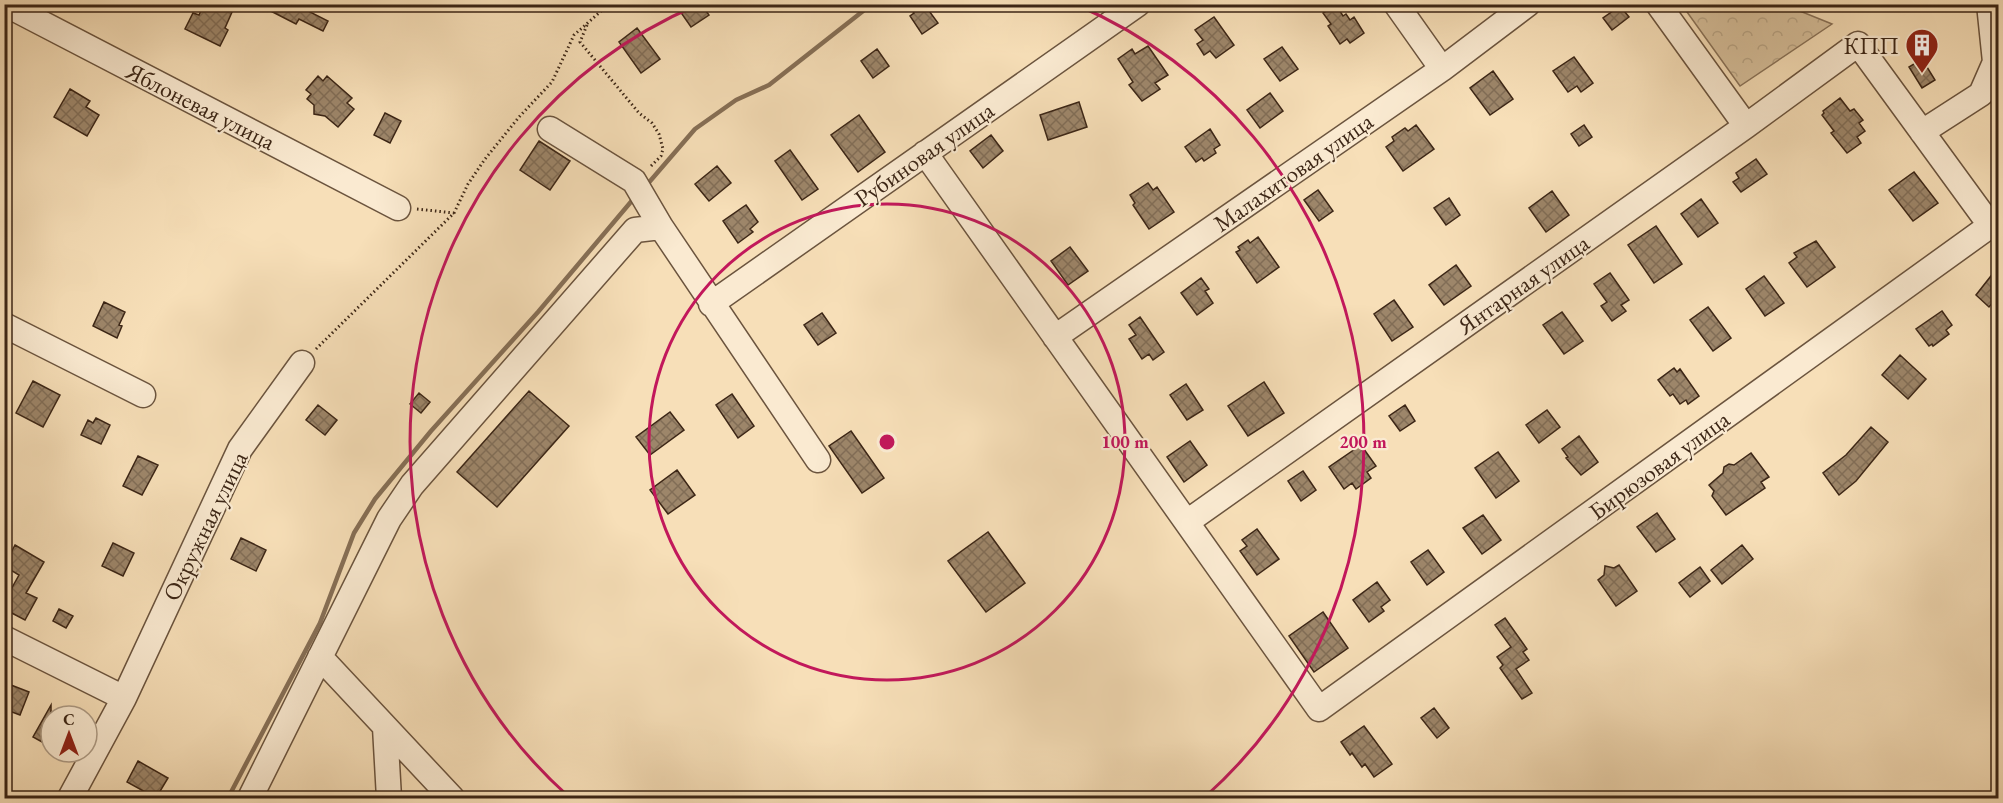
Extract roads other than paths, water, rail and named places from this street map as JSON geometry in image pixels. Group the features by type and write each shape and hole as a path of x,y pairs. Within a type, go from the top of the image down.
{"street":[{"name":"Яблоневая улица","path":"5,4 398,208"},
{"name":"Рубиновая улица","path":"711,304 1138,4"},
{"path":"1396,4 1442,69"},
{"name":"Малахитовая улица","path":"1055,337 1442,69 1528,4"},
{"path":"1658,4 1746,126"},
{"path":"1989,4 1995,62 1982,94 1922,132 1994,223"},
{"name":"Янтарная улица","path":"1187,522 1746,126 1858,44 1922,132"},
{"path":"550,129 634,182 711,304 818,460"},
{"path":"925,153 1187,522"},
{"name":"Бирюзовая улица","path":"1187,522 1319,709 1994,223"},
{"path":"250,798 389,519 412,485 635,230 661,227"},
{"path":"4,325 143,395"},
{"name":"Окружная улица","path":"70,798 124,698 240,449 302,363"},
{"path":"4,638 124,698"},
{"path":"320,657 452,798"},
{"path":"385,727 389,798"}],"waterway":[{"path":"645,187 695,129 736,100 769,85 872,4"},
{"path":"228,798 320,623 354,533 375,499 431,431 538,312 635,197"}],"place":[{"name":"КПП","path":"1922,74"}]}
